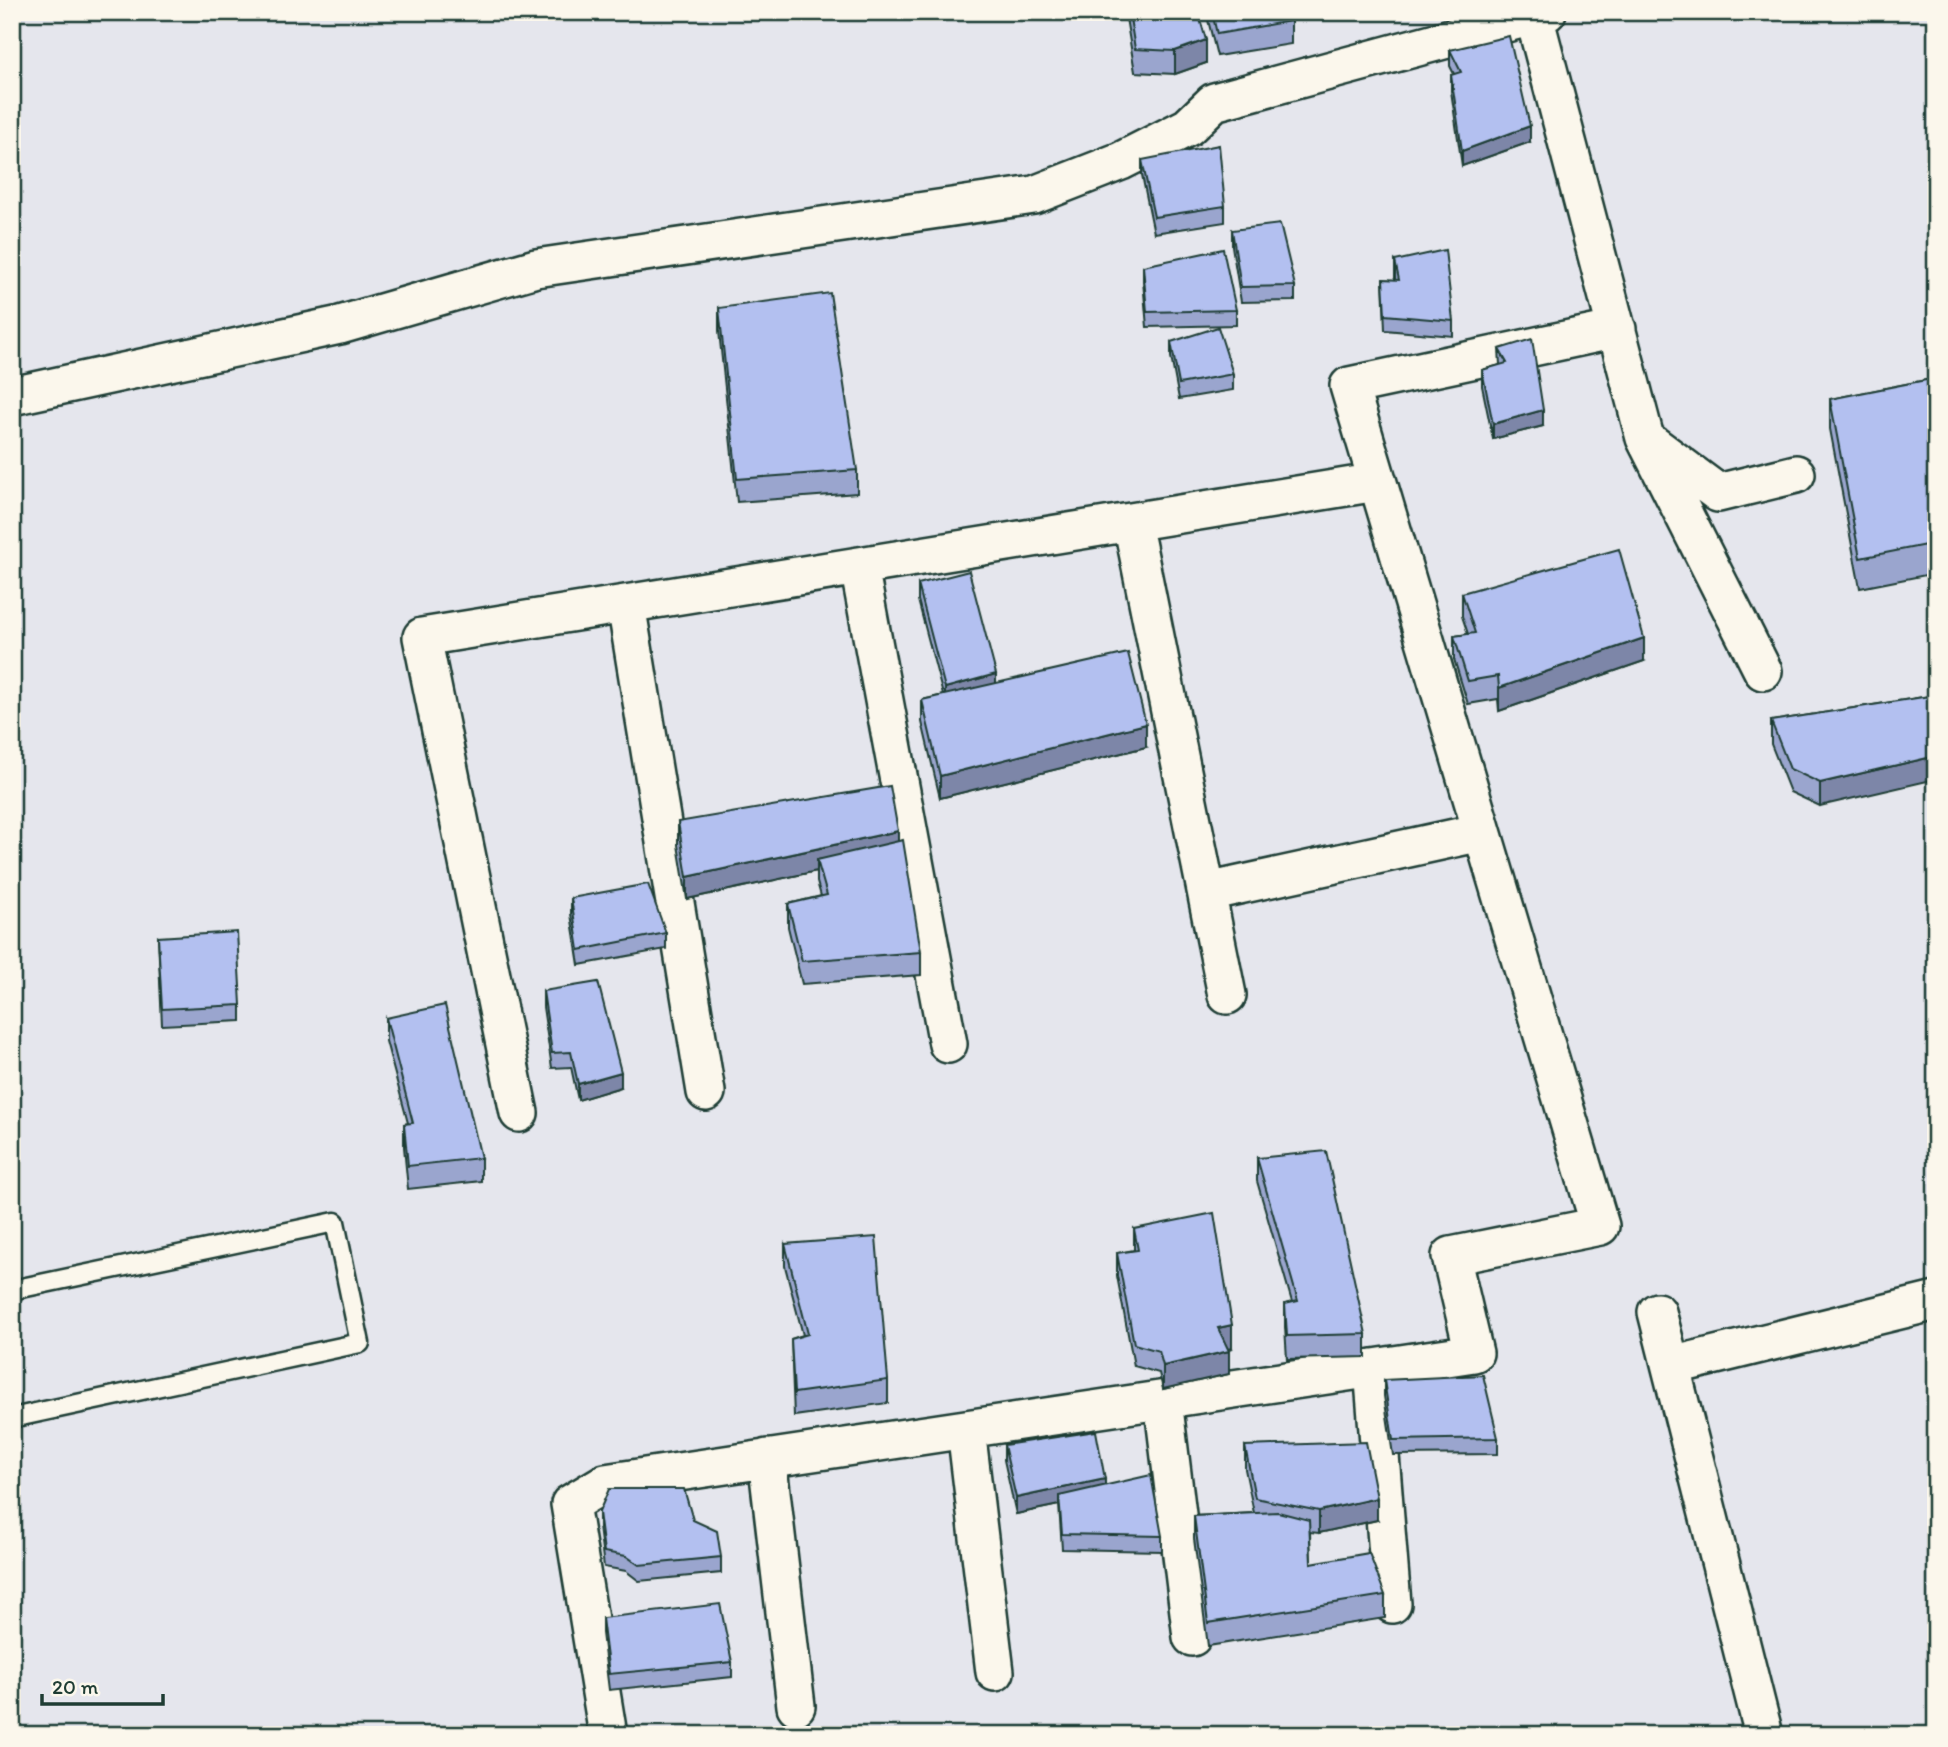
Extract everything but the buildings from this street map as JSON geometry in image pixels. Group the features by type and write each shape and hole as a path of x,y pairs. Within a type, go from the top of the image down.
{"street":[{"path":"12,396 341,325 536,268 1034,195 1121,161 1188,127 1214,102 1538,13 1645,438 1763,671"},
{"path":"608,1735 570,1504 605,1483 1474,1353 1451,1256 1600,1226 1349,386 1616,329"},
{"path":"1645,438 1718,493 1796,474"},
{"path":"519,1113 422,637 1377,482"},
{"path":"1132,522 1227,995"},
{"path":"859,566 948,1044"},
{"path":"625,604 706,1092"},
{"path":"1207,892 1482,832"},
{"path":"1671,1366 1936,1301"},
{"path":"1657,1312 1764,1735"},
{"path":"1373,1368 1392,1604"},
{"path":"1163,1400 1192,1637"},
{"path":"966,1429 995,1672"},
{"path":"767,1458 796,1706"}],"lane":[{"path":"12,1290 335,1222 360,1343 12,1418"}]}
